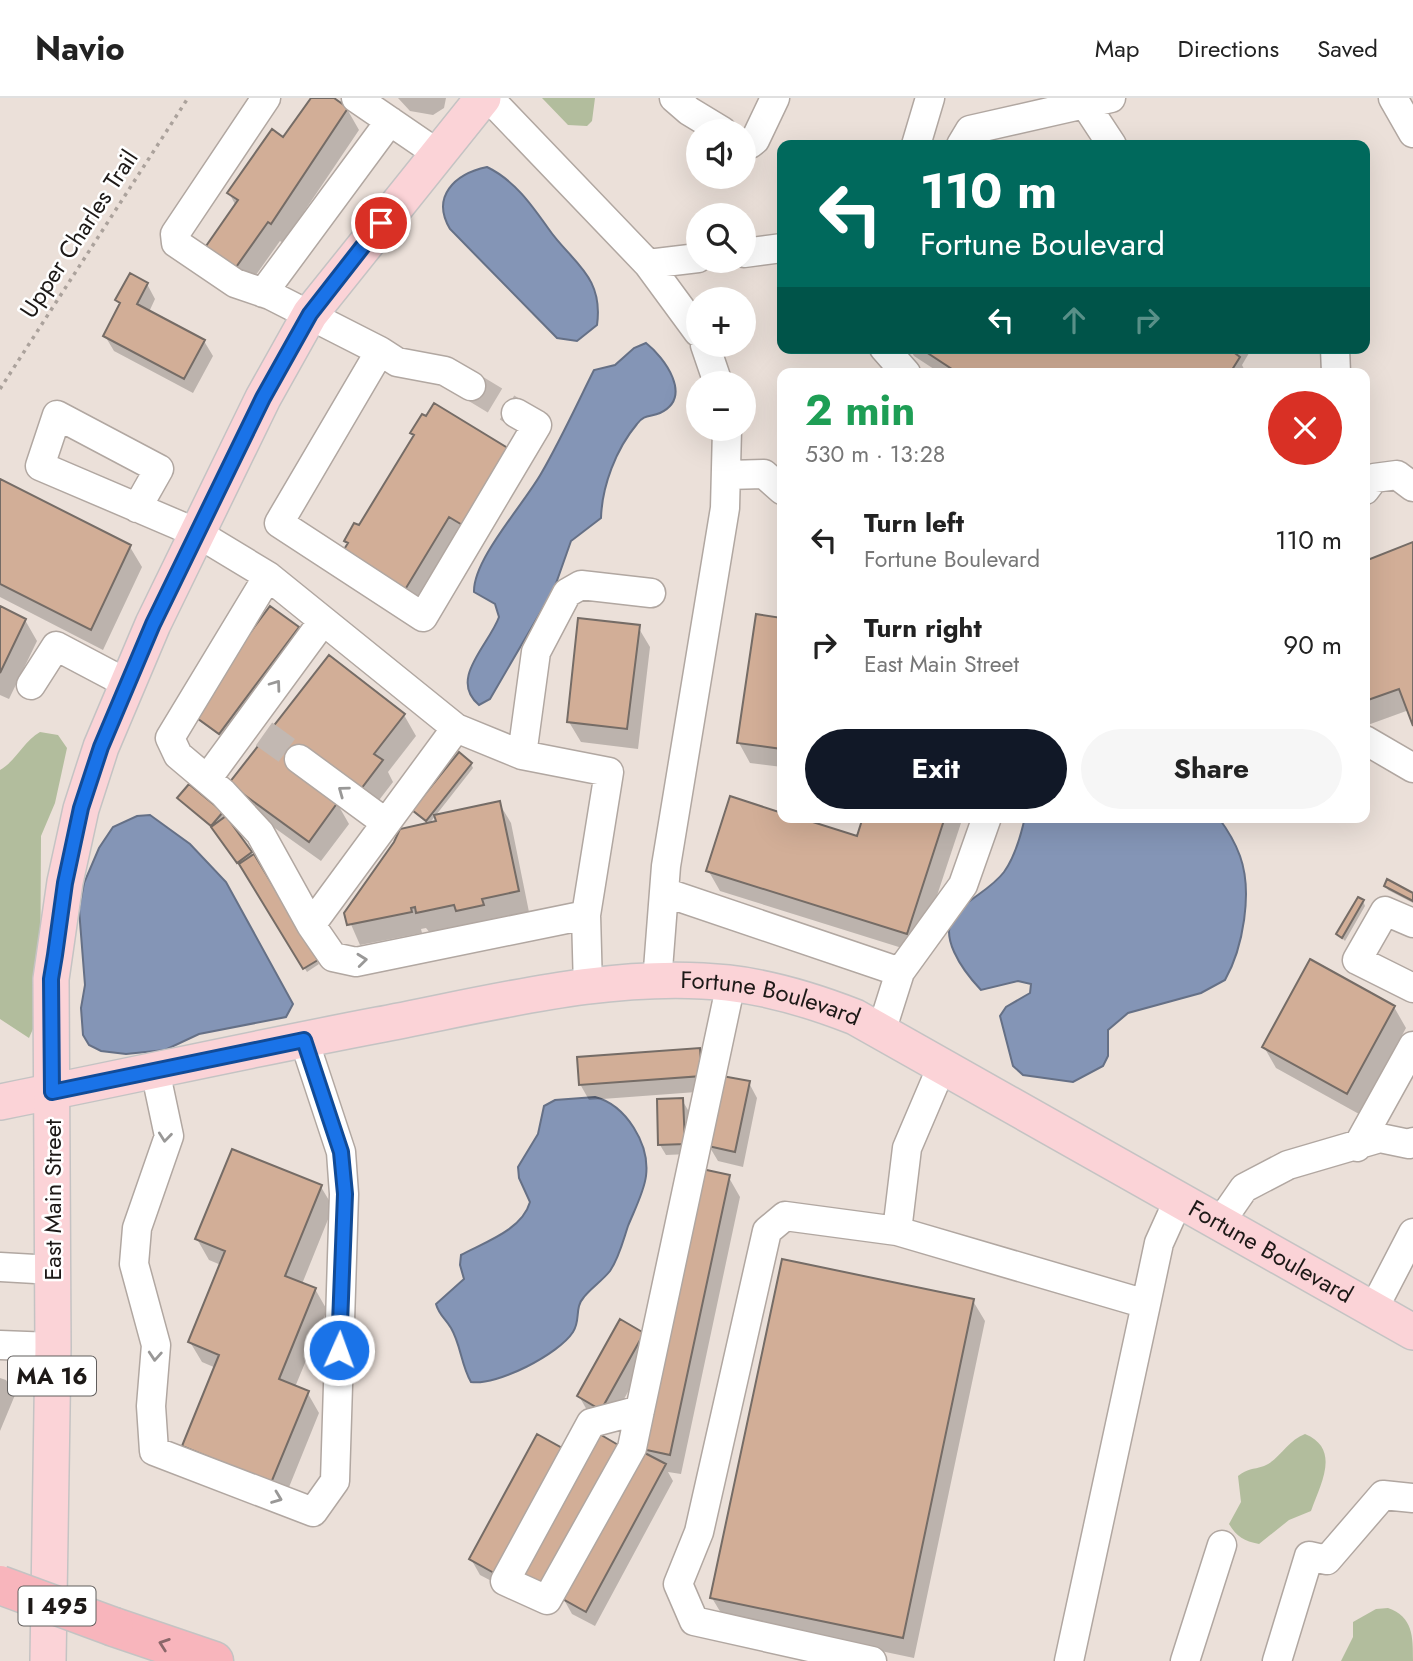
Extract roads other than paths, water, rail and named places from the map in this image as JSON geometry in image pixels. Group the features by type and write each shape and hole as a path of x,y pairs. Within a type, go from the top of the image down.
{"highway":[{"name":"I 495","path":"0,1585 214,1661"}],"main road":[{"name":"East Main Street","path":"48,1661 53,1269 51,979 65,883 81,808 126,683 263,398 310,314 483,98"},
{"name":"Fortune Boulevard","path":"0,1102 304,1040 588,988 657,982 731,983 812,1000 855,1017 1413,1332"}],"lane":[{"path":"266,98 175,234 176,243 225,276 310,314 397,362 444,371 471,386"},
{"path":"356,98 438,154"},
{"path":"489,98 648,264 686,316"},
{"path":"674,98 702,119"},
{"path":"756,138 775,98"},
{"path":"917,140 930,98"},
{"path":"1393,98 1413,133"},
{"path":"964,140 970,130 1098,101 1110,140"},
{"path":"262,293 390,121"},
{"path":"756,251 777,249"},
{"path":"648,264 686,259"},
{"path":"380,351 279,523 423,617 537,425 516,412"},
{"path":"889,354 902,368"},
{"path":"657,982 664,892 694,686 725,508 727,441"},
{"path":"727,475 764,474 777,486"},
{"path":"1370,483 1374,478 1397,475 1413,487"},
{"path":"137,508 197,533 268,576 456,728 522,755 609,772 586,915 588,988"},
{"path":"268,576 170,738 178,755 207,779 260,833 311,925 333,957 356,962 586,915"},
{"path":"522,755 536,652 567,593 581,585 651,593"},
{"path":"207,779 256,728 323,621"},
{"path":"31,685 56,646 126,683"},
{"path":"311,925 456,728"},
{"path":"1370,743 1413,768"},
{"path":"299,760 386,823"},
{"path":"881,1031 900,972 963,885 985,823"},
{"path":"664,892 900,972"},
{"path":"1413,923 1385,911 1357,960 1413,988"},
{"path":"640,1410 592,1423 505,1581 547,1600 632,1448 731,983"},
{"path":"155,1070 169,1136 137,1227 134,1264 156,1345 151,1406 154,1451 313,1512 335,1481 345,1194 341,1152 304,1040"},
{"path":"1357,1147 1413,1046"},
{"path":"897,1231 907,1148 942,1066"},
{"path":"1219,1223 1244,1188 1288,1165 1357,1147 1380,1138 1409,1144 1413,1142"},
{"path":"1069,1661 1159,1243 1178,1201"},
{"path":"872,1661 694,1621 678,1584 699,1532 767,1231 785,1216 897,1231 1146,1304"},
{"path":"1373,1310 1413,1233"},
{"path":"0,1268 53,1269"},
{"path":"0,1345 52,1347"},
{"path":"1277,1661 1309,1556 1327,1560 1383,1495 1413,1497"},
{"path":"1185,1661 1222,1545"}],"water":[{"path":"487,167 497,172 521,193 591,281 598,308 597,325 577,341 557,338 450,229 443,207 449,189 465,175"},
{"path":"646,343 667,367 675,388 675,397 670,406 660,413 642,419 629,434 607,481 601,518 571,541 554,589 490,699 479,705 471,695 469,673 499,617 495,604 474,592 482,564 501,531 542,472 594,370 615,365 634,348"},
{"path":"150,815 190,844 226,882 293,1004 286,1017 199,1034 165,1050 126,1054 101,1051 89,1045 83,1035 81,1008 85,985 79,909 84,883 99,848 113,827 137,816"},
{"path":"1023,823 1222,823 1240,856 1246,886 1241,936 1225,980 1201,993 1128,1013 1108,1030 1108,1056 1103,1066 1073,1082 1023,1075 1013,1066 1000,1016 1006,1007 1030,993 1031,984 1018,981 981,990 954,952 949,930 951,920 958,911 1004,872 1017,846"},
{"path":"595,1097 617,1108 626,1117 640,1139 646,1164 643,1188 616,1261 581,1301 577,1323 566,1341 541,1359 511,1374 482,1382 471,1382 454,1335 436,1304 464,1279 460,1265 461,1255 502,1234 526,1212 530,1202 519,1178 518,1167 538,1134 544,1106 555,1100"}],"tunnel":[{"path":"471,386 516,413"},
{"path":"264,734 299,759"}]}
